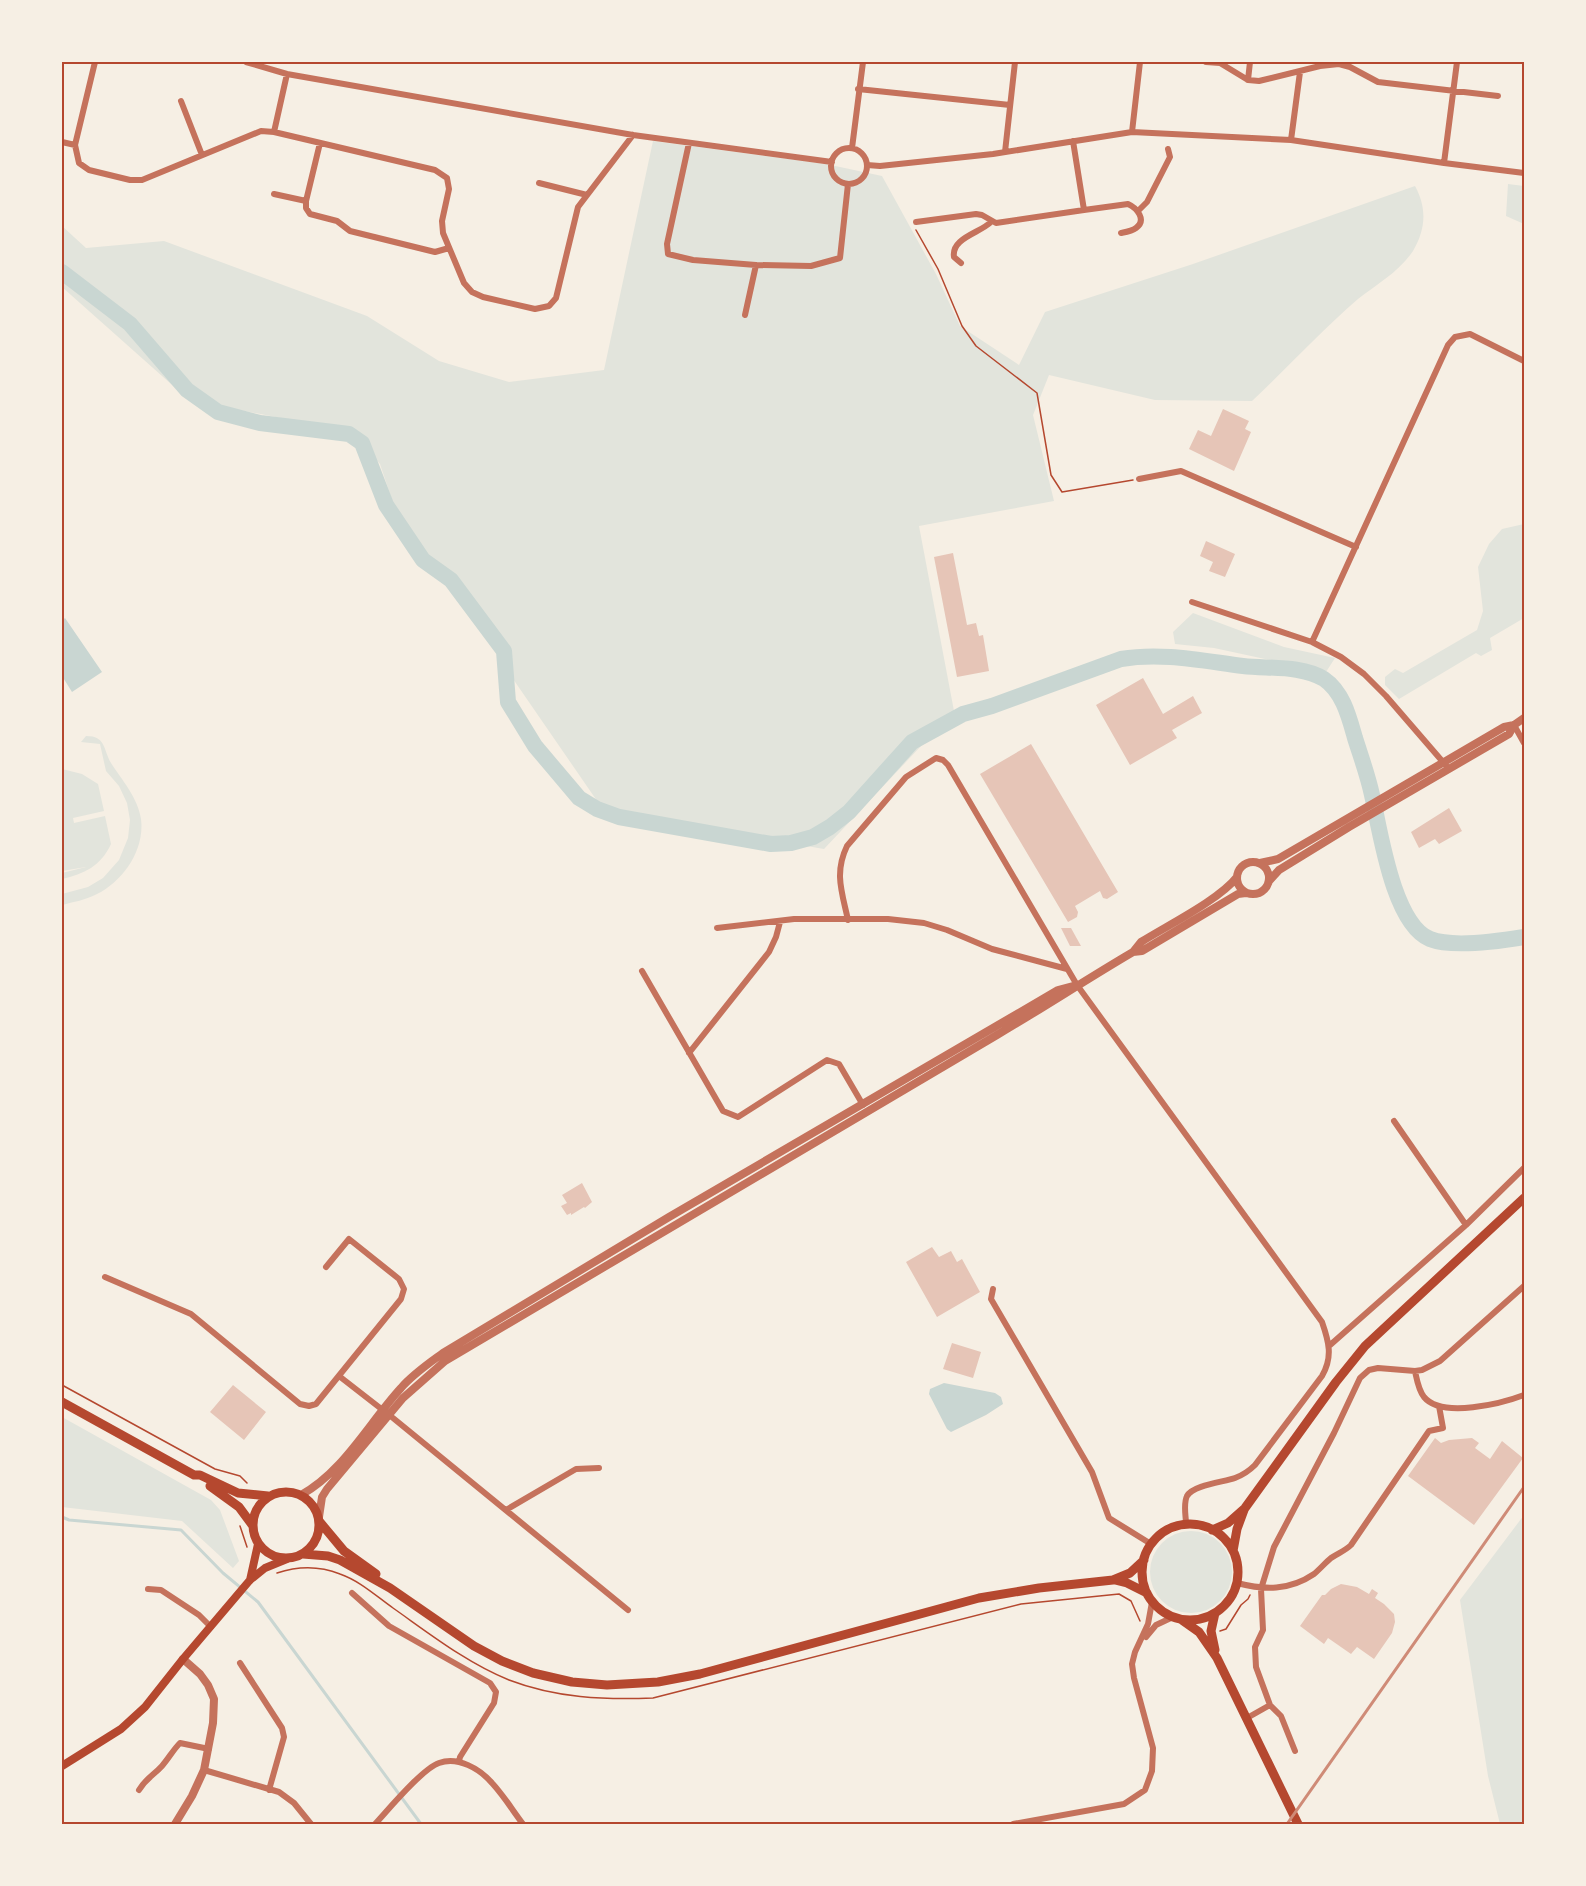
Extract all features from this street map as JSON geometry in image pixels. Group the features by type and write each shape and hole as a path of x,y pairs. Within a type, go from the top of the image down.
{"main road":[{"path":"1212,1530 1228,1523 1245,1508 1336,1382 1365,1346 1522,1201"},
{"path":"62,1402 194,1475 233,1502 245,1513 253,1526"},
{"path":"62,1766 121,1729 149,1703 250,1580 265,1568 303,1554 316,1540 320,1530 319,1519 314,1506 301,1495 292,1492 268,1496 238,1494 200,1475 194,1475"},
{"path":"268,1496 254,1516 254,1535 258,1544 271,1555 287,1559"},
{"path":"1233,1551 1237,1529 1245,1508"},
{"path":"319,1519 344,1551 385,1581 390,1588"},
{"path":"1149,1598 1142,1577 1144,1560 1151,1544 1167,1531 1186,1524 1200,1525 1212,1530 1224,1539 1233,1551 1237,1562 1237,1583 1225,1605 1215,1613 1198,1620 1177,1618"},
{"path":"250,1580 258,1544"},
{"path":"303,1554 328,1556 340,1560 390,1588 474,1646 502,1661 533,1673 562,1680 590,1684 628,1685 700,1674 979,1599 1039,1588 1113,1580 1130,1573 1144,1560"},
{"path":"1113,1580 1127,1583 1164,1612 1199,1632 1217,1658 1298,1824"},
{"path":"1215,1613 1211,1632 1217,1658"}],"street":[{"path":"95,62 75,145 80,163 89,170 130,180 142,180 261,131 274,132 435,170 447,178 449,189 442,221 443,233 464,283 472,292 483,297 536,309 549,306 556,298 578,207 633,135"},
{"path":"246,62 286,74 633,135 832,162"},
{"path":"852,148 863,62"},
{"path":"1005,152 1015,62"},
{"path":"1132,132 1140,62"},
{"path":"1206,62 1220,63 1248,80 1259,81 1320,66 1350,64 1378,82 1498,96"},
{"path":"1248,80 1250,62"},
{"path":"1444,164 1458,62"},
{"path":"1291,140 1300,72"},
{"path":"274,132 286,74"},
{"path":"858,89 1010,105"},
{"path":"181,101 202,155"},
{"path":"867,165 880,166 1005,152 1132,132 1291,140 1444,164 1524,173"},
{"path":"62,141 75,145"},
{"path":"1073,141 1084,210"},
{"path":"689,142 667,244 668,254 693,260 756,265 811,266 840,258 848,184"},
{"path":"320,143 306,201 306,208 310,214 337,221 350,231 435,252 449,248"},
{"path":"852,148 862,154 867,165 864,177 854,184 848,184 837,179 833,174 832,162 841,150 852,148"},
{"path":"1138,211 1147,202 1170,157 1168,149"},
{"path":"539,183 587,195"},
{"path":"274,194 306,201"},
{"path":"916,222 976,214 996,223 1128,204 1138,211 1141,221 1139,226 1133,230 1121,233"},
{"path":"961,263 954,257 955,247 959,242 991,222"},
{"path":"745,315 756,265"},
{"path":"1312,642 1448,345 1455,337 1470,334 1524,361"},
{"path":"1139,479 1182,471 1356,547"},
{"path":"1192,602 1312,642 1341,657 1364,674 1386,696 1447,766"},
{"path":"301,1495 321,1482 386,1412 446,1361 1062,997 1077,985 1133,952 1141,942 1229,887 1244,864 1278,859 1447,766 1504,727 1514,725 1524,718"},
{"path":"1514,725 1524,743"},
{"path":"848,920 839,876 841,859 847,846 906,777 936,758 943,760 1077,985 1322,1322 1329,1346 1327,1367 1322,1376 1247,1473 1190,1493 1185,1506 1186,1524"},
{"path":"1269,881 1279,870 1354,819"},
{"path":"1133,952 1142,951 1238,894 1259,894 1267,888 1269,881 1268,870 1260,863"},
{"path":"1237,877 1239,887 1246,893"},
{"path":"717,928 794,919 888,919 924,923 992,949 1067,969"},
{"path":"689,1053 769,952 780,922"},
{"path":"642,971 723,1111 738,1117 827,1060 839,1065 863,1105"},
{"path":"319,1519 322,1497 327,1489 386,1412 400,1389 422,1368 463,1340 1059,990 1077,985"},
{"path":"1394,1121 1466,1225"},
{"path":"1329,1346 1466,1225 1524,1168"},
{"path":"105,1277 191,1314 300,1404 309,1406 316,1404 339,1376 401,1299 404,1289 399,1279 349,1239 326,1267"},
{"path":"1295,1751 1281,1716 1270,1705 1256,1667 1255,1647 1263,1630 1261,1588 1274,1547 1329,1443 1360,1378 1369,1370 1377,1368 1415,1371 1440,1361 1524,1286"},
{"path":"993,1289 991,1299 1092,1472 1109,1518 1151,1544"},
{"path":"1415,1371 1419,1388 1426,1399 1439,1406 1464,1408 1507,1401 1524,1395"},
{"path":"339,1376 628,1610"},
{"path":"1237,1583 1261,1588 1286,1587 1313,1575 1332,1557 1345,1551 1429,1431 1443,1428 1439,1406"},
{"path":"506,1510 576,1469 599,1468"},
{"path":"148,1590 161,1590 212,1626"},
{"path":"352,1593 389,1626 490,1683 496,1692 494,1703 459,1762"},
{"path":"1013,1824 1124,1804 1144,1790 1152,1771 1153,1748 1133,1670 1134,1658 1148,1624 1149,1598"},
{"path":"1138,1647 1156,1625 1177,1618"},
{"path":"175,1824 192,1797 204,1770 213,1723 214,1699 208,1685 200,1674 183,1659"},
{"path":"240,1663 282,1728 284,1737 269,1790"},
{"path":"1246,1718 1270,1705"},
{"path":"139,1790 146,1779 162,1766 172,1750 180,1743 209,1749"},
{"path":"375,1824 428,1770 439,1763 459,1762 474,1768 491,1782 523,1824"},
{"path":"204,1770 279,1792 294,1803 311,1824"}],"path":[{"path":"916,222 914,227 938,269 962,326 976,346 1037,393 1051,475 1062,492 1139,479"},
{"path":"62,1385 215,1469 240,1476 247,1485 245,1495"},
{"path":"239,1522 245,1543 256,1559"},
{"path":"265,1568 272,1575 308,1568 338,1573 357,1582 439,1640 493,1672 529,1686 567,1695 609,1700 653,1698 1021,1604 1113,1594 1125,1596 1133,1604"}],"shaded area":[{"path":"653,141 826,164 882,176 936,274 960,326 1019,365 1045,312 1193,264 1415,186 1422,202 1423,227 1413,251 1401,265 1344,311 1252,401 1155,400 1049,375 1033,415 1054,501 919,526 954,711 824,849 604,811 511,676 504,645 456,579 423,558 398,518 380,464 352,432 189,400 62,287 62,226 86,248 164,241 367,316 439,361 509,382 604,370"},
{"path":"1508,184 1524,186 1524,224 1506,216"},
{"path":"1524,524 1524,618 1490,638 1492,650 1481,656 1476,653 1399,699 1385,685 1385,677 1395,669 1403,673 1477,630 1483,611 1478,567 1489,544 1502,529"},
{"path":"1193,613 1284,647 1335,658 1326,672 1214,648 1175,644 1173,632"},
{"path":"65,618 102,672 72,692 62,676 62,621"},
{"path":"86,736 97,738 103,744 111,763 137,804 141,831 136,853 115,881 93,896 62,905 62,894 88,887 103,878 119,860 128,838 130,820 127,803 119,786 106,771 100,744 81,742"},
{"path":"62,769 82,774 98,784 104,811 73,818 74,823 105,816 111,844 102,858 91,868 78,875 62,879 62,873 86,867 62,871"},
{"path":"944,1383 995,1393 1001,1397 1003,1404 951,1432 947,1429 929,1394 930,1389"},
{"path":"62,1417 211,1500 220,1510 239,1561 233,1568 182,1521 62,1507"},
{"path":"1524,1515 1524,1824 1500,1824 1488,1776 1460,1600"},
{"path":"1191,1531 1207,1534 1220,1543 1229,1556 1232,1572 1229,1588 1220,1601 1207,1610 1191,1613 1175,1610 1162,1601 1153,1588 1150,1572 1153,1556 1162,1543 1175,1534"}],"building":[{"path":"1223,409 1249,421 1245,429 1251,432 1234,471 1189,449 1198,430 1211,436"},
{"path":"1206,541 1235,554 1225,577 1209,571 1213,562 1200,556"},
{"path":"953,553 967,625 976,623 979,636 983,635 989,671 957,677 934,557"},
{"path":"1143,678 1163,714 1193,696 1202,713 1172,730 1177,738 1130,765 1096,705"},
{"path":"1031,744 1118,892 1107,899 1103,898 1100,891 1075,906 1078,912 1077,917 1068,922 980,774"},
{"path":"1449,808 1462,831 1439,844 1435,839 1419,848 1411,832"},
{"path":"1061,928 1071,928 1081,946 1070,946"},
{"path":"582,1183 592,1202 585,1208 567,1215 561,1206 567,1203 562,1195"},
{"path":"932,1247 939,1257 951,1251 957,1262 962,1259 980,1292 937,1317 906,1262"},
{"path":"952,1343 981,1352 973,1378 943,1369"},
{"path":"233,1385 266,1412 244,1440 210,1412"},
{"path":"1435,1438 1441,1443 1472,1438 1479,1443 1475,1448 1490,1459 1502,1441 1523,1458 1474,1525 1408,1476"},
{"path":"1341,1584 1357,1587 1369,1594 1372,1589 1378,1593 1375,1598 1394,1614 1395,1622 1392,1633 1374,1659 1357,1647 1351,1654 1328,1638 1324,1644 1300,1626 1322,1595"}],"waterway":[{"path":"62,272 130,324 187,390 218,412 260,423 349,434 362,443 386,505 423,560 451,580 504,651 508,702 535,746 579,798 597,809 619,817 771,844 791,843 813,837 849,812 912,742 963,714 992,706 1121,659 1152,656 1305,671 1331,684 1341,698 1368,781 1384,852 1397,896 1406,915 1417,930 1430,939 1451,943 1477,943 1524,937"},
{"path":"62,1517 69,1520 181,1530 223,1573 258,1602 421,1824"}],"railway":[{"path":"1287,1824 1524,1487"}]}
